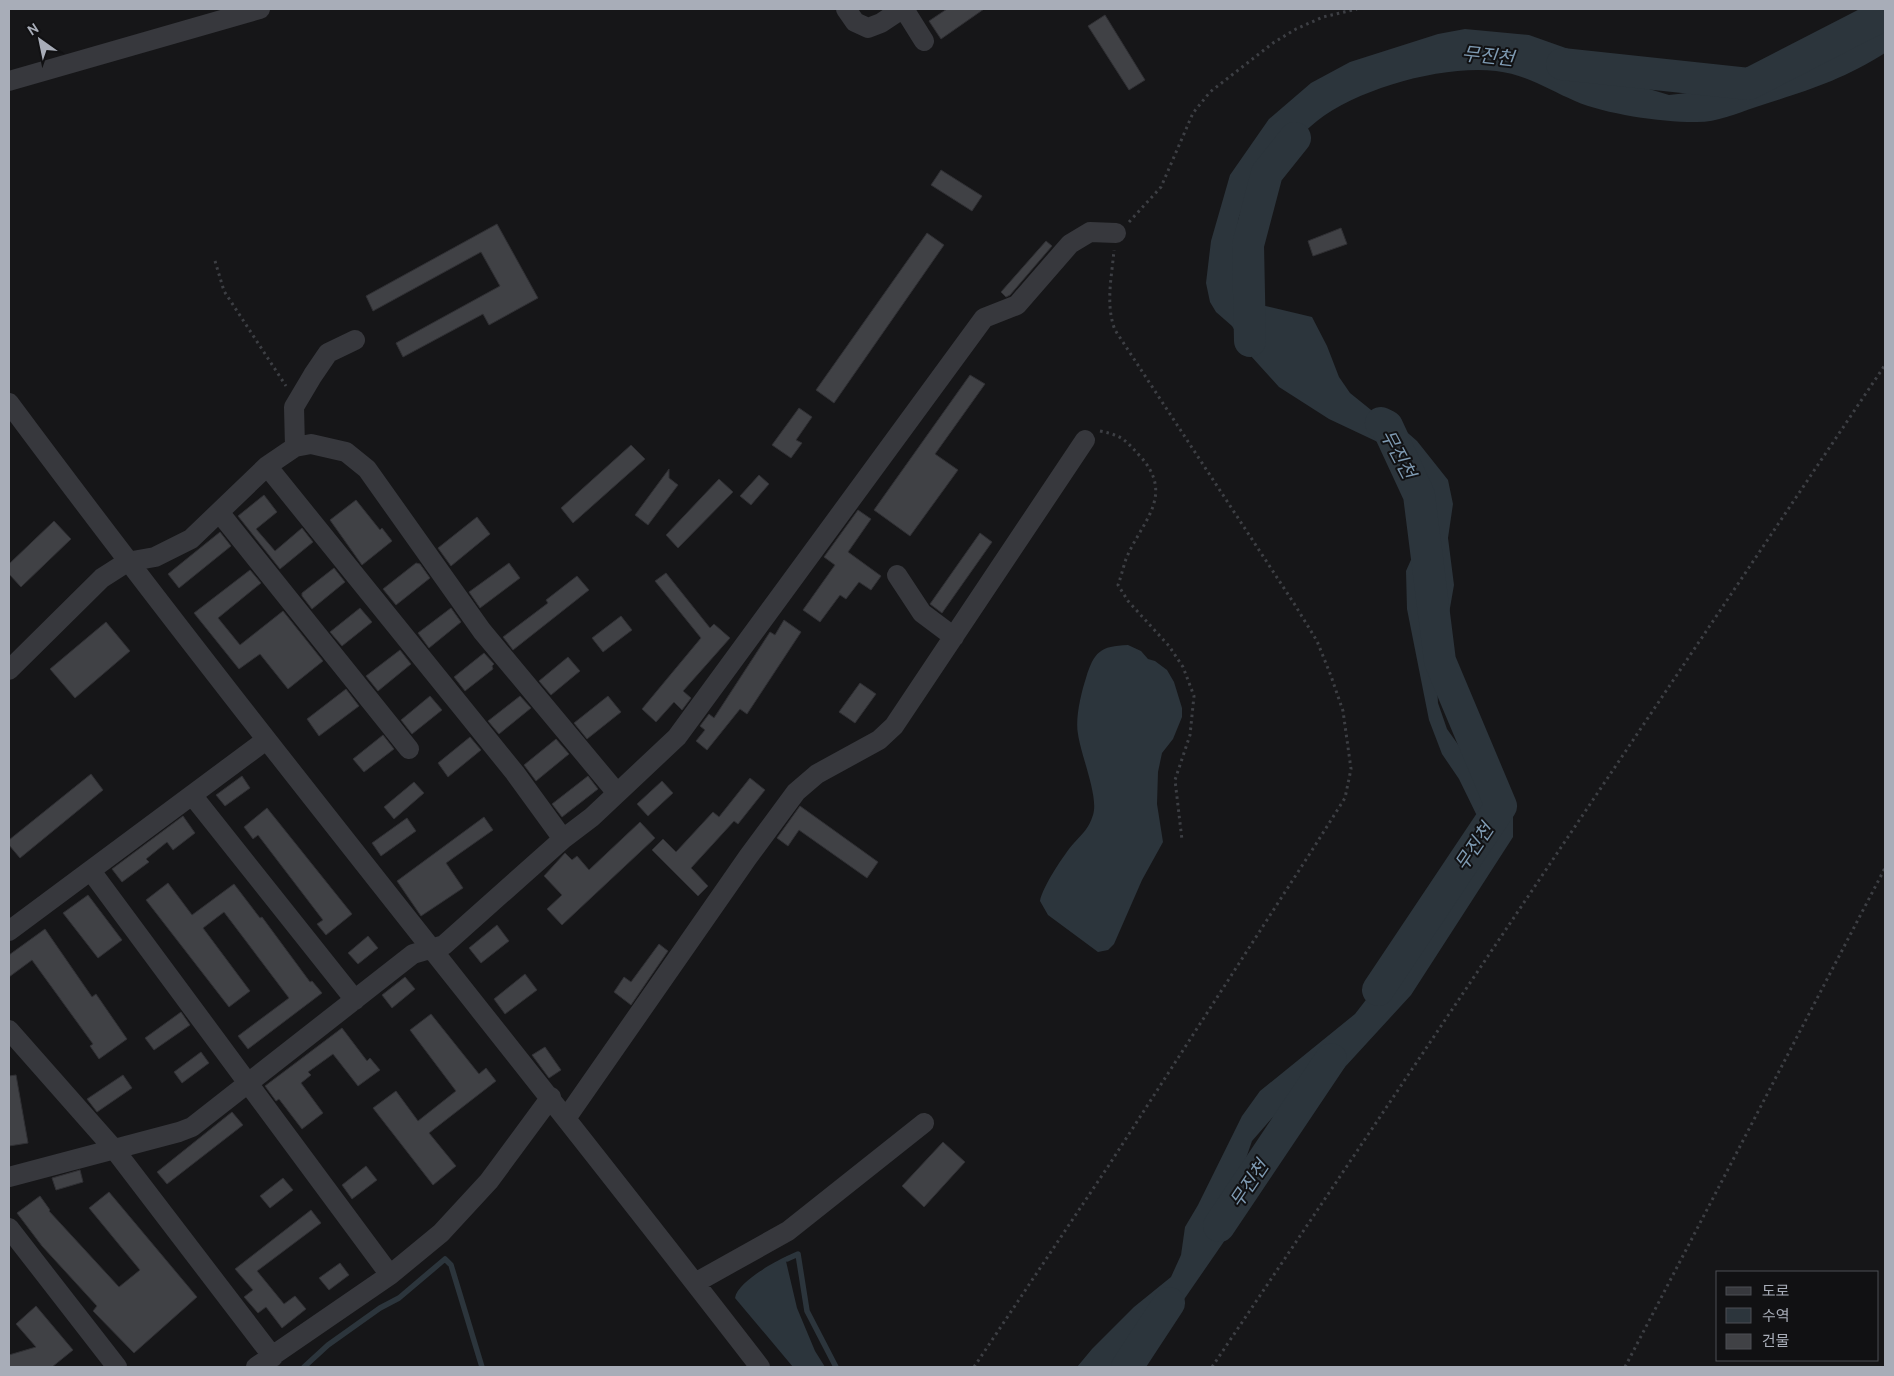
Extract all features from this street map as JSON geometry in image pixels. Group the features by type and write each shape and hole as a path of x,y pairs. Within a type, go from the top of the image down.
{"street":[{"path":"9,81 260,9"},
{"path":"846,9 855,22 868,28 881,23 903,9 924,41"},
{"path":"9,1176 192,1127 250,1084 413,954 444,945 617,793 677,737 984,318 1017,305 1070,244 1090,232 1116,233"},
{"path":"295,447 294,407 313,374 328,354 354,340"},
{"path":"9,403 127,562 431,949 567,1117 760,1367"},
{"path":"567,1117 748,857 796,792 817,774 879,740 894,726 1085,440"},
{"path":"9,670 102,578 127,562 154,557 191,539 268,466 295,447 310,444 346,452 367,470 482,631 617,793"},
{"path":"268,466 514,773 563,839"},
{"path":"220,512 409,749"},
{"path":"898,575 922,612 954,637"},
{"path":"9,930 266,740"},
{"path":"192,794 355,1000"},
{"path":"91,871 390,1275"},
{"path":"9,1030 114,1149 273,1357"},
{"path":"256,1367 390,1275 440,1233 489,1181 550,1097"},
{"path":"695,1283 788,1231 924,1122"},
{"path":"9,1228 117,1367"}],"path":[{"path":"974,1367 1109,1165 1345,798 1351,769 1343,711 1317,641 1115,330 1111,318 1110,295 1116,233 1147,204 1161,187 1193,113 1210,92 1260,53 1296,29 1323,17 1357,9"},
{"path":"215,261 224,291 290,392 294,407"},
{"path":"1212,1367 1885,365"},
{"path":"1085,440 1099,430 1121,435 1150,468 1155,504 1126,559 1118,585 1128,601 1169,646 1183,667 1194,696 1190,735 1176,780 1182,840"},
{"path":"1625,1367 1885,868"}],"water":[{"path":"1885,12 1885,53 1869,63 1807,90 1710,121 1665,121 1601,110 1575,101 1517,75 1496,71 1452,72 1402,81 1355,98 1317,121 1288,149 1249,196 1239,217 1237,233 1244,293 1257,304 1312,317 1327,346 1339,377 1350,393 1381,418 1401,427 1417,441 1448,480 1453,504 1448,538 1454,585 1444,642 1436,669 1438,703 1447,729 1474,767 1501,794 1513,817 1513,837 1411,995 1344,1068 1272,1118 1252,1141 1242,1170 1243,1199 1234,1227 1176,1311 1118,1367 1077,1367 1092,1349 1134,1307 1171,1277 1181,1255 1185,1227 1198,1205 1242,1116 1260,1091 1355,1014 1479,854 1483,839 1479,820 1459,779 1442,754 1429,720 1407,609 1406,571 1427,524 1433,499 1426,483 1416,470 1382,444 1329,419 1279,387 1250,355 1232,326 1216,312 1210,302 1206,283 1211,241 1230,175 1269,119 1311,83 1350,62 1438,34 1465,29 1529,35 1577,52 1636,85 1669,95 1705,91 1755,76 1833,43"},
{"path":"1128,645 1141,651 1148,659 1155,661 1167,670 1174,682 1182,708 1182,717 1173,739 1162,753 1158,772 1157,804 1163,842 1142,880 1114,944 1108,950 1098,952 1048,915 1040,901 1054,871 1088,827 1093,815 1094,798 1077,728 1080,698 1089,669 1095,656 1100,652 1111,647"},
{"path":"785,1257 797,1308 815,1351 825,1367 793,1367 735,1298 737,1292 748,1280"}],"building":[{"path":"947,9 984,9 941,39 929,21"},
{"path":"1105,15 1145,80 1129,90 1088,26"},
{"path":"941,170 982,196 972,211 931,185"},
{"path":"497,224 538,298 489,325 483,314 403,357 396,343 500,286 481,252 373,311 366,296"},
{"path":"1341,228 1347,244 1313,256 1308,241"},
{"path":"927,233 944,245 834,403 816,390"},
{"path":"1046,241 1052,246 1010,295 1006,297 1001,292"},
{"path":"970,375 985,384 935,454 958,470 910,536 874,510"},
{"path":"799,408 812,417 796,440 802,443 791,458 772,445"},
{"path":"631,445 645,459 573,523 561,508"},
{"path":"669,469 669,478 678,485 648,525 635,515"},
{"path":"759,475 769,484 751,505 740,496"},
{"path":"719,479 733,492 678,548 666,535"},
{"path":"264,495 277,512 256,529 275,551 302,528 313,542 280,569 238,516"},
{"path":"356,500 380,530 382,528 392,541 362,565 330,520"},
{"path":"858,510 871,519 848,552 881,576 871,590 859,582 846,599 840,595 820,622 803,610 835,565 824,557"},
{"path":"477,517 490,534 451,566 438,548"},
{"path":"54,521 71,539 21,587 9,574 9,564"},
{"path":"220,532 231,546 179,588 168,574"},
{"path":"980,533 992,542 942,613 930,604"},
{"path":"416,563 420,564 430,578 396,605 383,589"},
{"path":"509,563 520,578 480,608 469,592"},
{"path":"334,568 345,582 312,609 302,596 302,593"},
{"path":"250,570 261,583 218,618 240,645 283,611 323,661 288,689 260,654 239,669 194,613"},
{"path":"666,573 710,628 714,624 730,638 683,691 691,698 682,710 674,702 656,722 642,709 701,638 655,581"},
{"path":"577,576 589,590 513,650 503,637 548,603 546,600"},
{"path":"360,608 372,622 342,646 330,632"},
{"path":"451,608 461,622 429,648 418,633"},
{"path":"621,616 632,630 603,652 592,638"},
{"path":"784,620 801,632 747,714 740,709 707,750 696,741 705,730 700,726 709,714 714,718 770,632 775,635"},
{"path":"106,622 130,651 75,698 50,669"},
{"path":"400,650 411,664 378,691 366,676"},
{"path":"484,653 494,664 492,666 493,669 465,691 454,677"},
{"path":"568,657 580,671 551,695 539,681"},
{"path":"860,683 876,694 855,723 839,712"},
{"path":"346,689 359,706 319,736 307,719"},
{"path":"430,696 442,710 412,734 401,720"},
{"path":"520,696 531,708 499,734 488,721"},
{"path":"608,696 621,712 587,739 574,723"},
{"path":"383,735 394,749 364,772 353,759"},
{"path":"470,737 481,750 448,777 438,763"},
{"path":"556,739 569,754 536,781 524,765"},
{"path":"91,774 103,790 20,858 9,845 9,840"},
{"path":"242,776 250,788 225,806 216,795"},
{"path":"588,776 598,789 562,817 552,804"},
{"path":"750,778 765,790 738,824 734,821 691,868 708,886 698,896 652,850 663,839 676,852 713,812 719,817"},
{"path":"662,781 673,793 648,816 637,804"},
{"path":"414,782 424,793 394,819 384,807"},
{"path":"800,806 878,862 867,878 799,830 788,846 777,838"},
{"path":"267,808 352,914 326,935 317,924 323,920 258,835 253,839 244,827"},
{"path":"183,816 195,833 173,850 167,842 146,859 149,862 122,882 112,869"},
{"path":"484,817 493,830 446,863 463,888 421,916 397,881"},
{"path":"407,818 416,831 381,856 372,843"},
{"path":"640,822 655,838 562,925 547,909 562,895 544,876 565,853 572,860 577,856 589,870"},
{"path":"168,883 192,915 234,884 260,918 262,917 310,982 312,981 322,993 248,1049 238,1036 289,998 224,912 203,928 250,991 229,1007 146,900"},
{"path":"88,895 122,940 98,958 63,913"},
{"path":"497,925 509,941 481,963 469,948"},
{"path":"45,929 92,997 96,994 127,1039 99,1059 90,1046 93,1044 32,960 9,977 9,955"},
{"path":"368,936 378,948 358,964 348,953"},
{"path":"659,944 668,951 631,1005 614,992 624,977 631,982"},
{"path":"525,974 537,990 505,1014 494,999"},
{"path":"405,977 415,989 392,1008 382,995"},
{"path":"181,1012 190,1025 154,1050 145,1038"},
{"path":"431,1014 479,1074 486,1068 496,1081 429,1133 456,1166 433,1185 373,1108 396,1091 418,1121 456,1091 410,1030"},
{"path":"342,1028 367,1061 370,1058 380,1070 358,1086 333,1054 308,1072 311,1075 301,1083 323,1113 302,1129 279,1099 276,1101 265,1086"},
{"path":"545,1047 561,1070 549,1078 532,1055"},
{"path":"201,1052 209,1063 182,1083 174,1072"},
{"path":"16,1075 28,1143 9,1146 9,1076"},
{"path":"123,1075 132,1088 97,1112 87,1099"},
{"path":"232,1112 243,1125 167,1184 157,1172"},
{"path":"943,1142 965,1162 924,1207 902,1186"},
{"path":"366,1166 377,1180 352,1199 342,1185"},
{"path":"80,1170 83,1182 56,1190 52,1178"},
{"path":"283,1178 293,1190 270,1208 260,1196"},
{"path":"109,1192 197,1297 134,1353 93,1311 97,1306 42,1246 17,1213 40,1196 49,1211 119,1287 140,1270 89,1208"},
{"path":"311,1210 321,1223 257,1271 284,1304 295,1296 306,1309 282,1328 266,1307 258,1313 244,1297 253,1290 235,1269"},
{"path":"340,1263 349,1275 329,1290 319,1278"},
{"path":"36,1306 73,1350 52,1367 9,1367 9,1355 36,1347 16,1324"}],"waterway":[{"name":"무진천","path":"1562,64 1749,84 1885,14"},
{"name":"무진천","path":"1250,341 1248,245 1267,173 1295,138"},
{"name":"무진천","path":"1378,990 1501,806 1440,661 1419,495 1387,426 1381,423"},
{"name":"무진천","path":"1219,1226 1331,1059"},
{"path":"787,1259 798,1254 807,1311 836,1367"},
{"path":"304,1367 328,1345 380,1308 399,1298 445,1259 451,1265 482,1367"},
{"name":"무진천","path":"1127,1367 1169,1303"}]}
